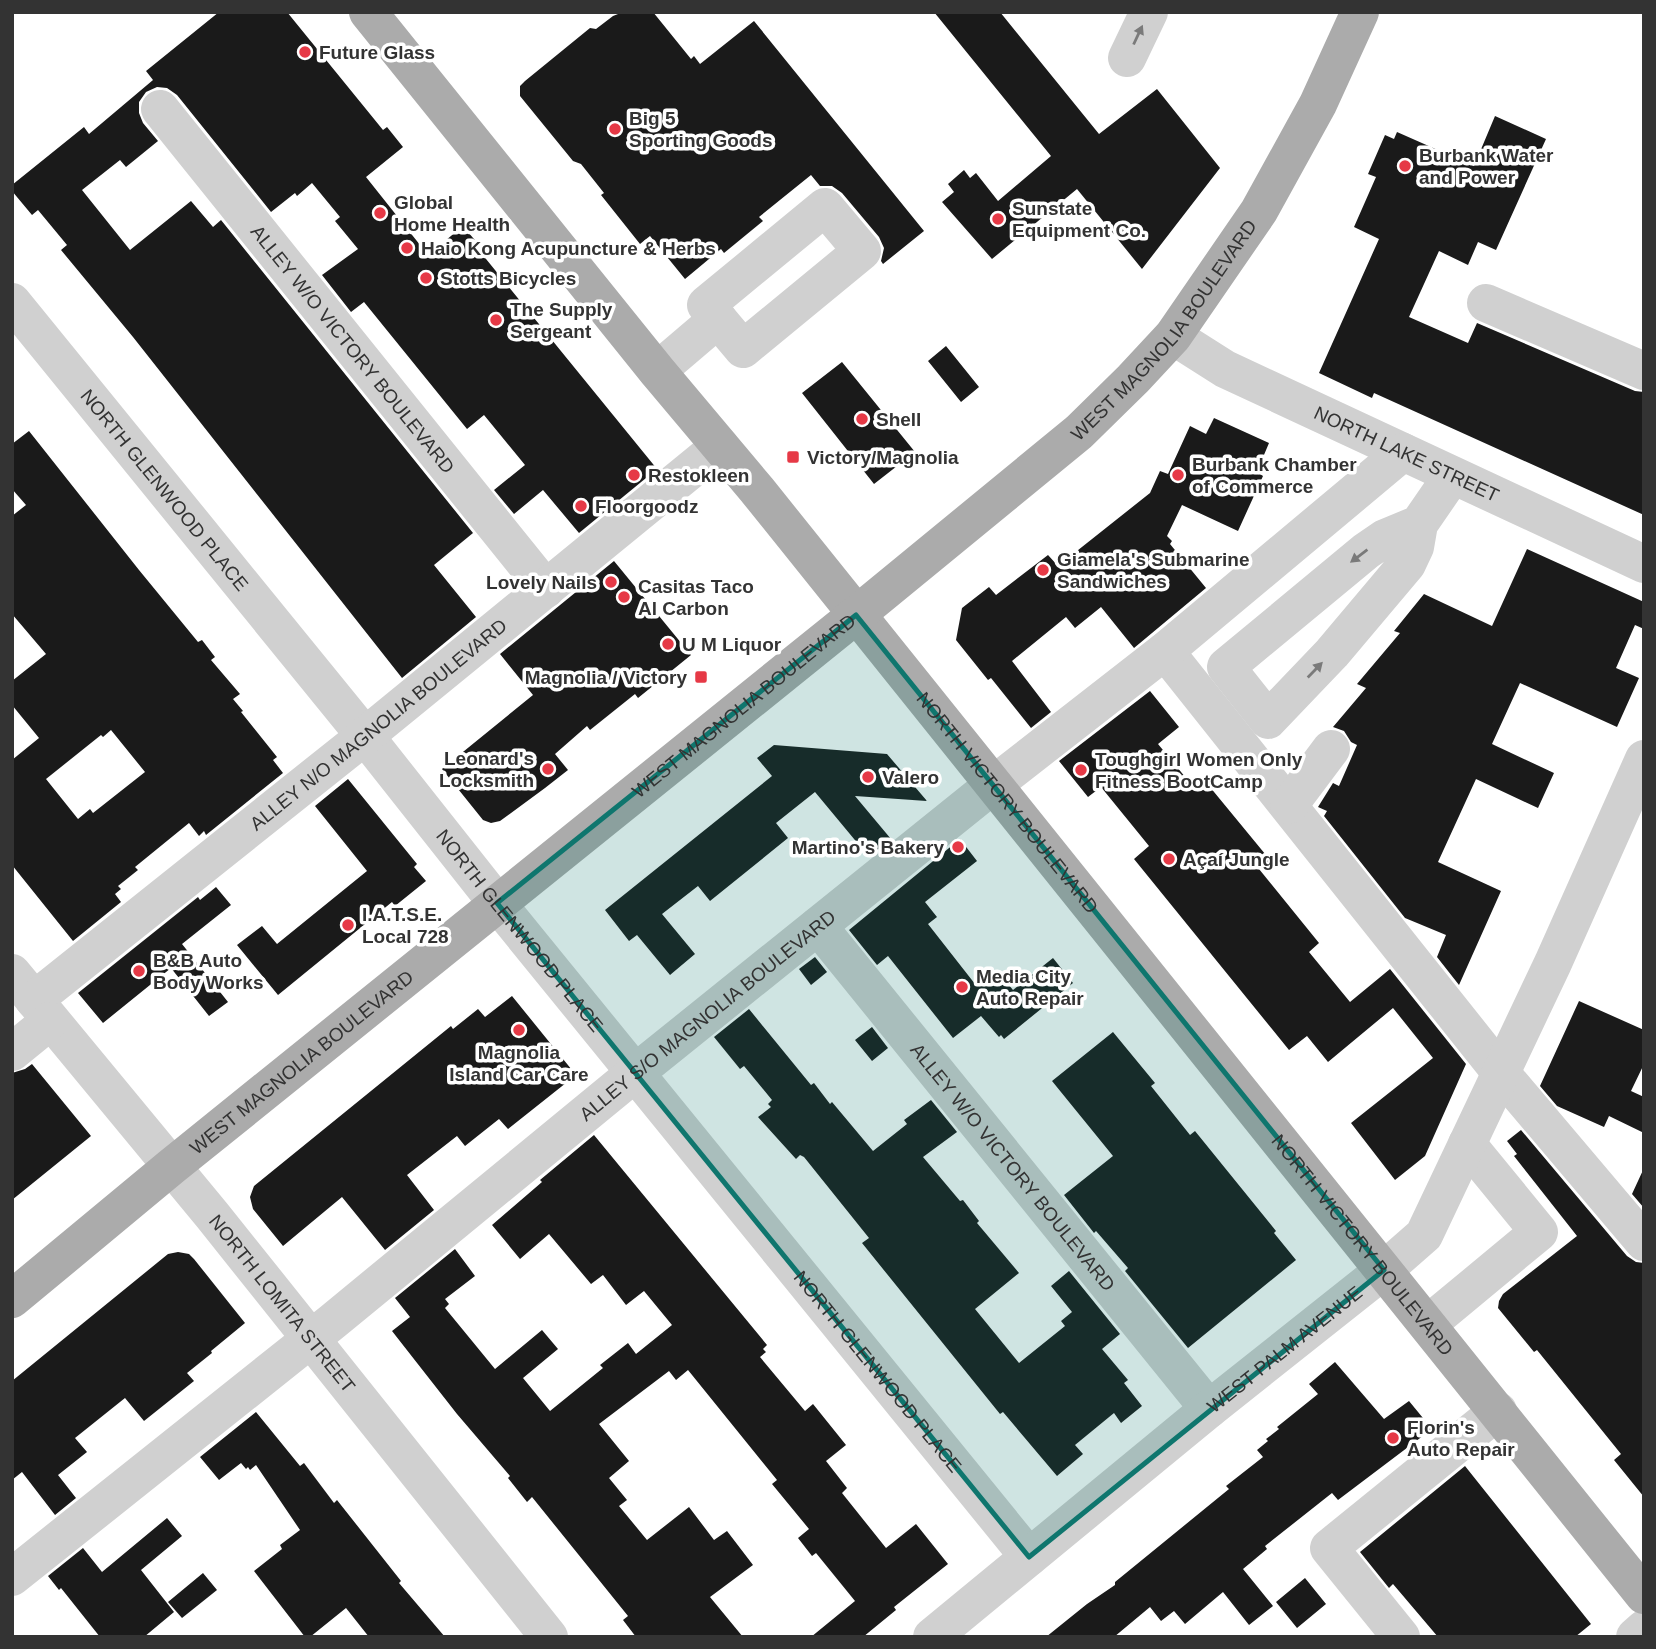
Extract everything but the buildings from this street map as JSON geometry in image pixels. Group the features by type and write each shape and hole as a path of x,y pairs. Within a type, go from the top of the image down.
{"main road":[{"name":"NORTH VICTORY BOULEVARD","path":"368,12 1644,1595"},
{"name":"WEST MAGNOLIA BOULEVARD","path":"12,1299 171,1167 1079,432 1173,335 1259,211 1318,104 1354,15"}],"street":[{"path":"1127,58 1149,12"},
{"name":"ALLEY W/O VICTORY BOULEVARD","path":"160,109 546,589"},
{"name":"NORTH GLENWOOD PLACE","path":"12,302 1030,1558"},
{"path":"1486,303 1644,371"},
{"path":"657,371 718,319"},
{"name":"NORTH LAKE STREET","path":"1173,335 1225,369 1644,564"},
{"name":"ALLEY N/O MAGNOLIA BOULEVARD","path":"12,1052 32,998 365,736 720,446"},
{"name":"ALLEY S/O MAGNOLIA BOULEVARD","path":"12,1577 310,1340 635,1073 993,785 1165,650 1403,452"},
{"path":"1419,524 1385,538 1366,551 1226,667 1268,720 1332,653 1407,565 1415,548 1419,524 1452,476"},
{"path":"1165,650 1502,1073 1644,1241"},
{"path":"1233,736 1261,710"},
{"path":"1289,805 1331,749"},
{"name":"WEST PALM AVENUE","path":"932,1637 1424,1235 1502,1073 1644,759"},
{"name":"ALLEY W/O VICTORY BOULEVARD","path":"818,926 1209,1409"},
{"name":"NORTH LOMITA STREET","path":"32,998 549,1637"},
{"path":"1428,1324 1539,1232 1468,1143"},
{"path":"1401,1637 1329,1548 1498,1411"},
{"path":"1635,1637 1644,1629"}],"highlighted area":[{"path":"856,615 1384,1270 1029,1557 497,903"}],"place":[{"name":"Future Glass","path":"305,52"},
{"name":"Big 5 Sporting Goods","path":"615,129"},
{"name":"Burbank Water and Power","path":"1405,166"},
{"name":"Global Home Health","path":"380,213"},
{"name":"Sunstate Equipment Co.","path":"998,219"},
{"name":"Haio Kong Acupuncture & Herbs","path":"407,248"},
{"name":"Stotts Bicycles","path":"426,278"},
{"name":"The Supply Sergeant","path":"496,320"},
{"name":"Shell","path":"862,419"},
{"name":"Victory/Magnolia","path":"793,457"},
{"name":"Restokleen","path":"634,475"},
{"name":"Burbank Chamber of Commerce","path":"1178,475"},
{"name":"Floorgoodz","path":"581,506"},
{"name":"Giamela's Submarine Sandwiches","path":"1043,570"},
{"name":"Lovely Nails","path":"611,582"},
{"name":"Casitas Taco Al Carbon","path":"624,597"},
{"name":"U M Liquor","path":"668,644"},
{"name":"Magnolia / Victory","path":"701,677"},
{"name":"Leonard's Locksmith","path":"548,769"},
{"name":"Toughgirl Women Only Fitness BootCamp","path":"1081,770"},
{"name":"Valero","path":"868,777"},
{"name":"Martino's Bakery","path":"958,847"},
{"name":"Açaí Jungle","path":"1169,859"},
{"name":"I.A.T.S.E. Local 728","path":"348,925"},
{"name":"B&B Auto Body Works","path":"139,971"},
{"name":"Media City Auto Repair","path":"962,987"},
{"name":"Magnolia Island Car Care","path":"519,1030"},
{"name":"Florin's Auto Repair","path":"1393,1438"}]}
